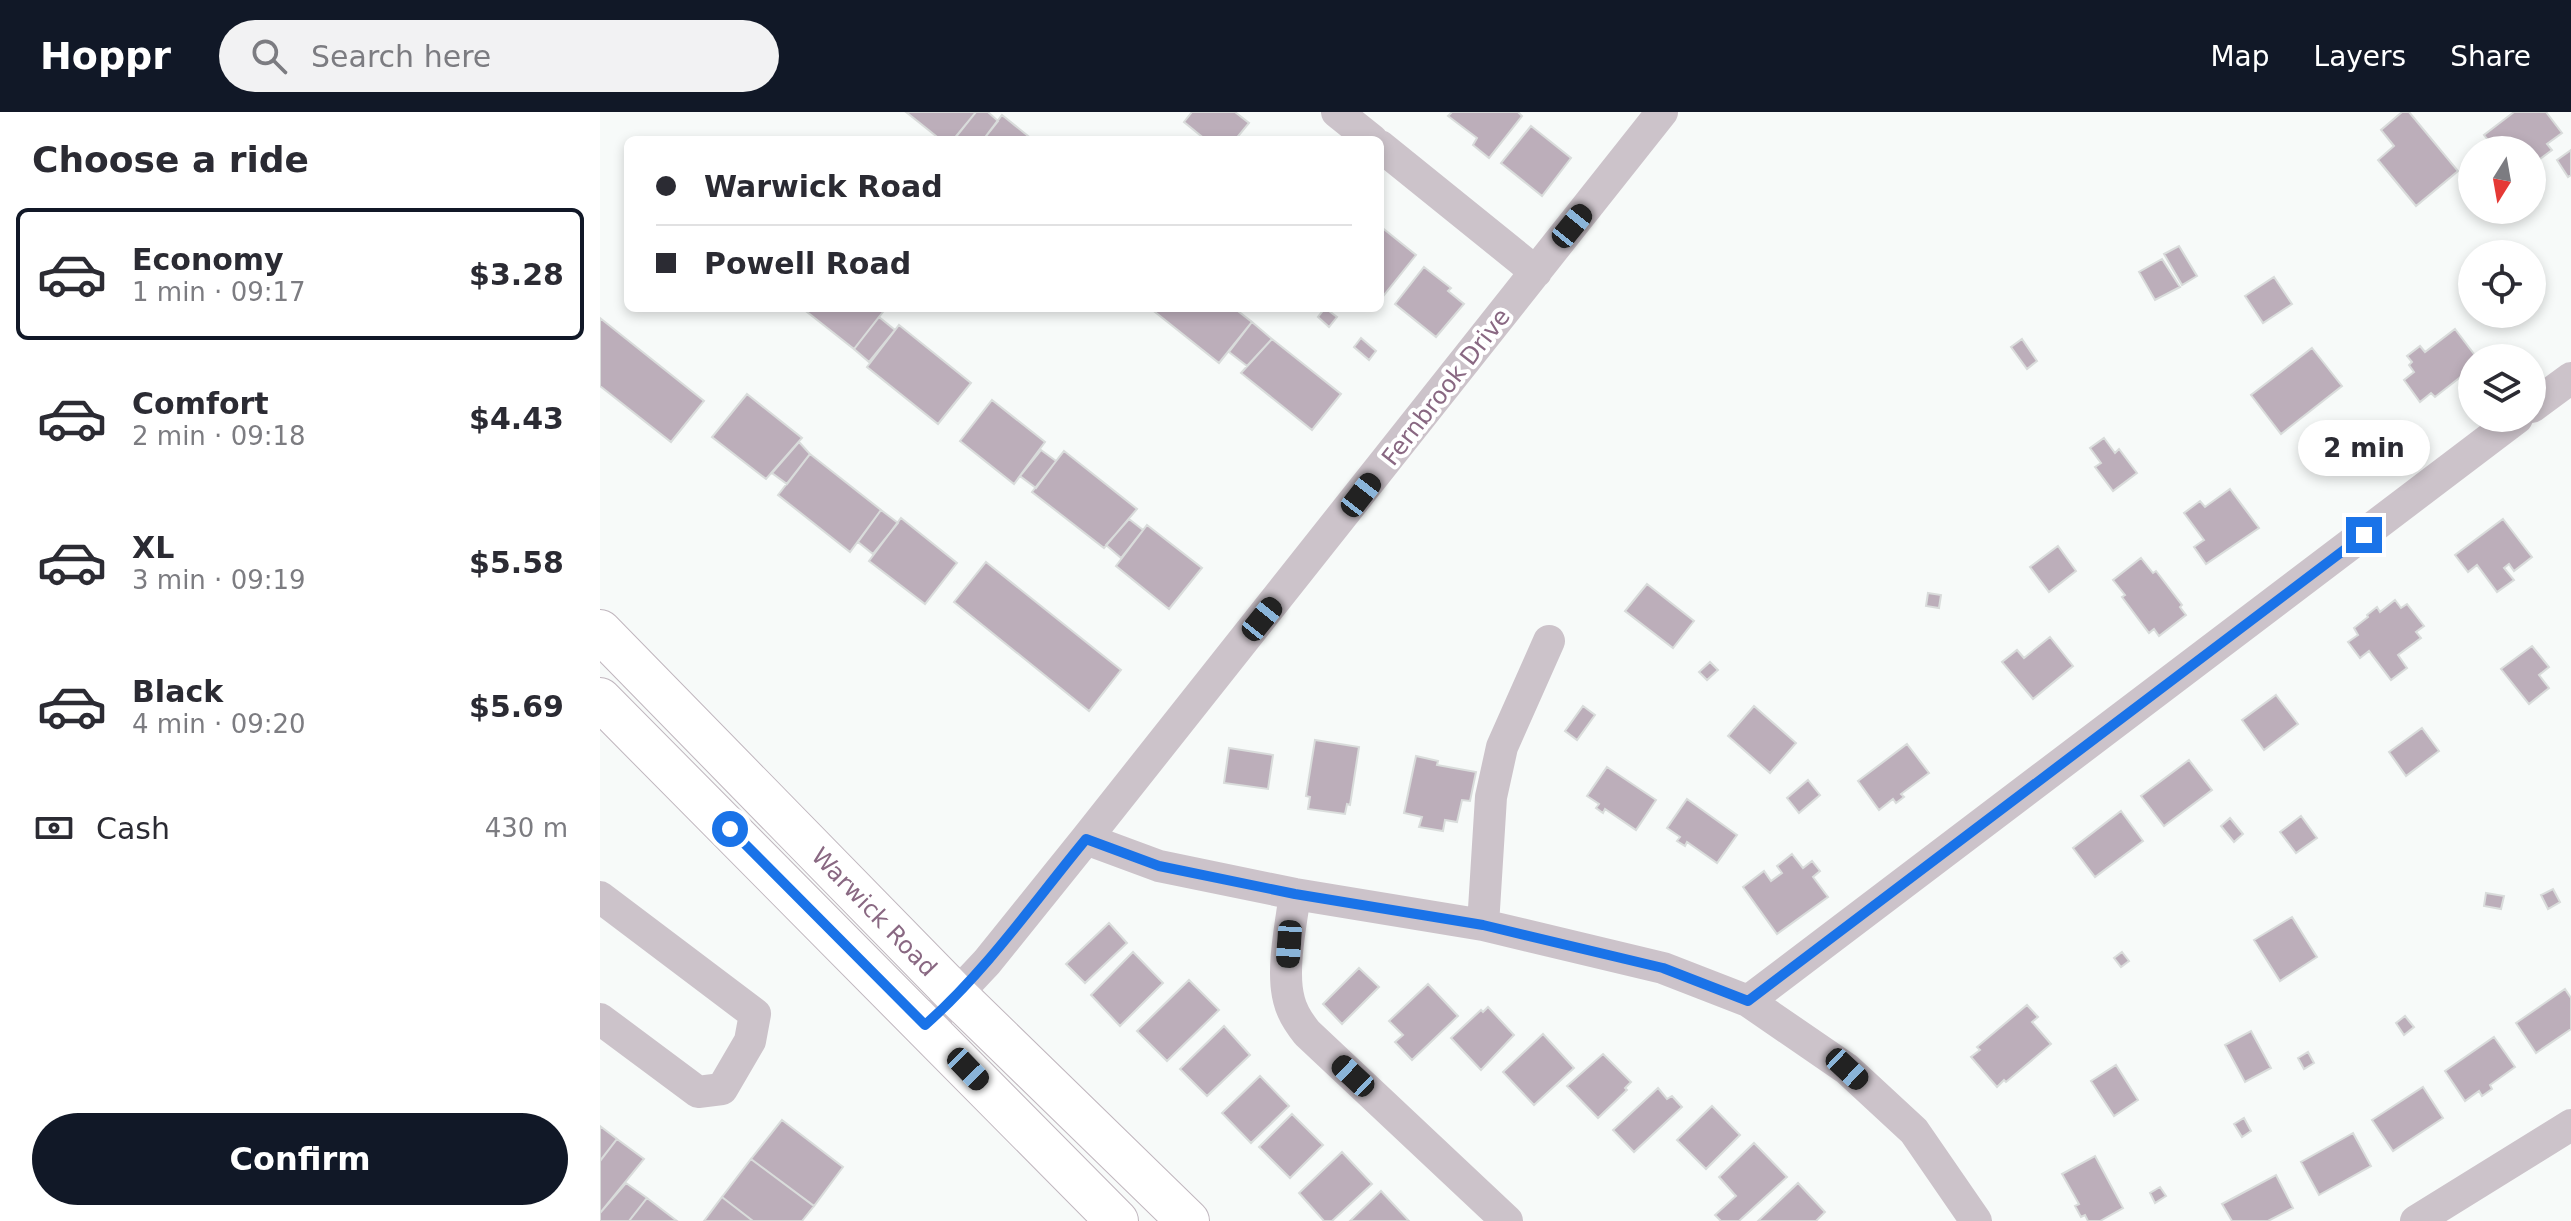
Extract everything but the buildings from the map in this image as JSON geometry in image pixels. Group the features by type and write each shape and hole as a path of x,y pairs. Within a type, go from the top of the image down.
{"main road":[{"name":"Warwick Road","path":"600,631 957,996 1188,1221"},
{"name":"Warwick Road","path":"600,699 1117,1221"}],"street":[{"path":"1337,112 1367,136"},
{"name":"Fernbrook Drive","path":"925,1025 957,996 1086,839 1662,112"},
{"path":"1384,149 1536,272"},
{"path":"2546,397 2571,378"},
{"path":"1748,1001 2499,432"},
{"path":"1483,925 1491,797 1502,747 1549,641"},
{"path":"1086,839 1159,866 1295,894 1483,925 1663,968 1748,1001 1847,1069 1914,1131 1976,1221"},
{"path":"1295,894 1287,970 1288,999 1295,1017 1307,1033 1507,1221"},
{"path":"600,897 755,1014 750,1041 722,1089 698,1092 600,1019"},
{"path":"2416,1221 2571,1125"}],"route":[{"path":"730,829 925,1025 957,996 987,962 1086,839 1159,866 1295,894 1483,925 1663,968 1748,1001 2364,535"}]}
